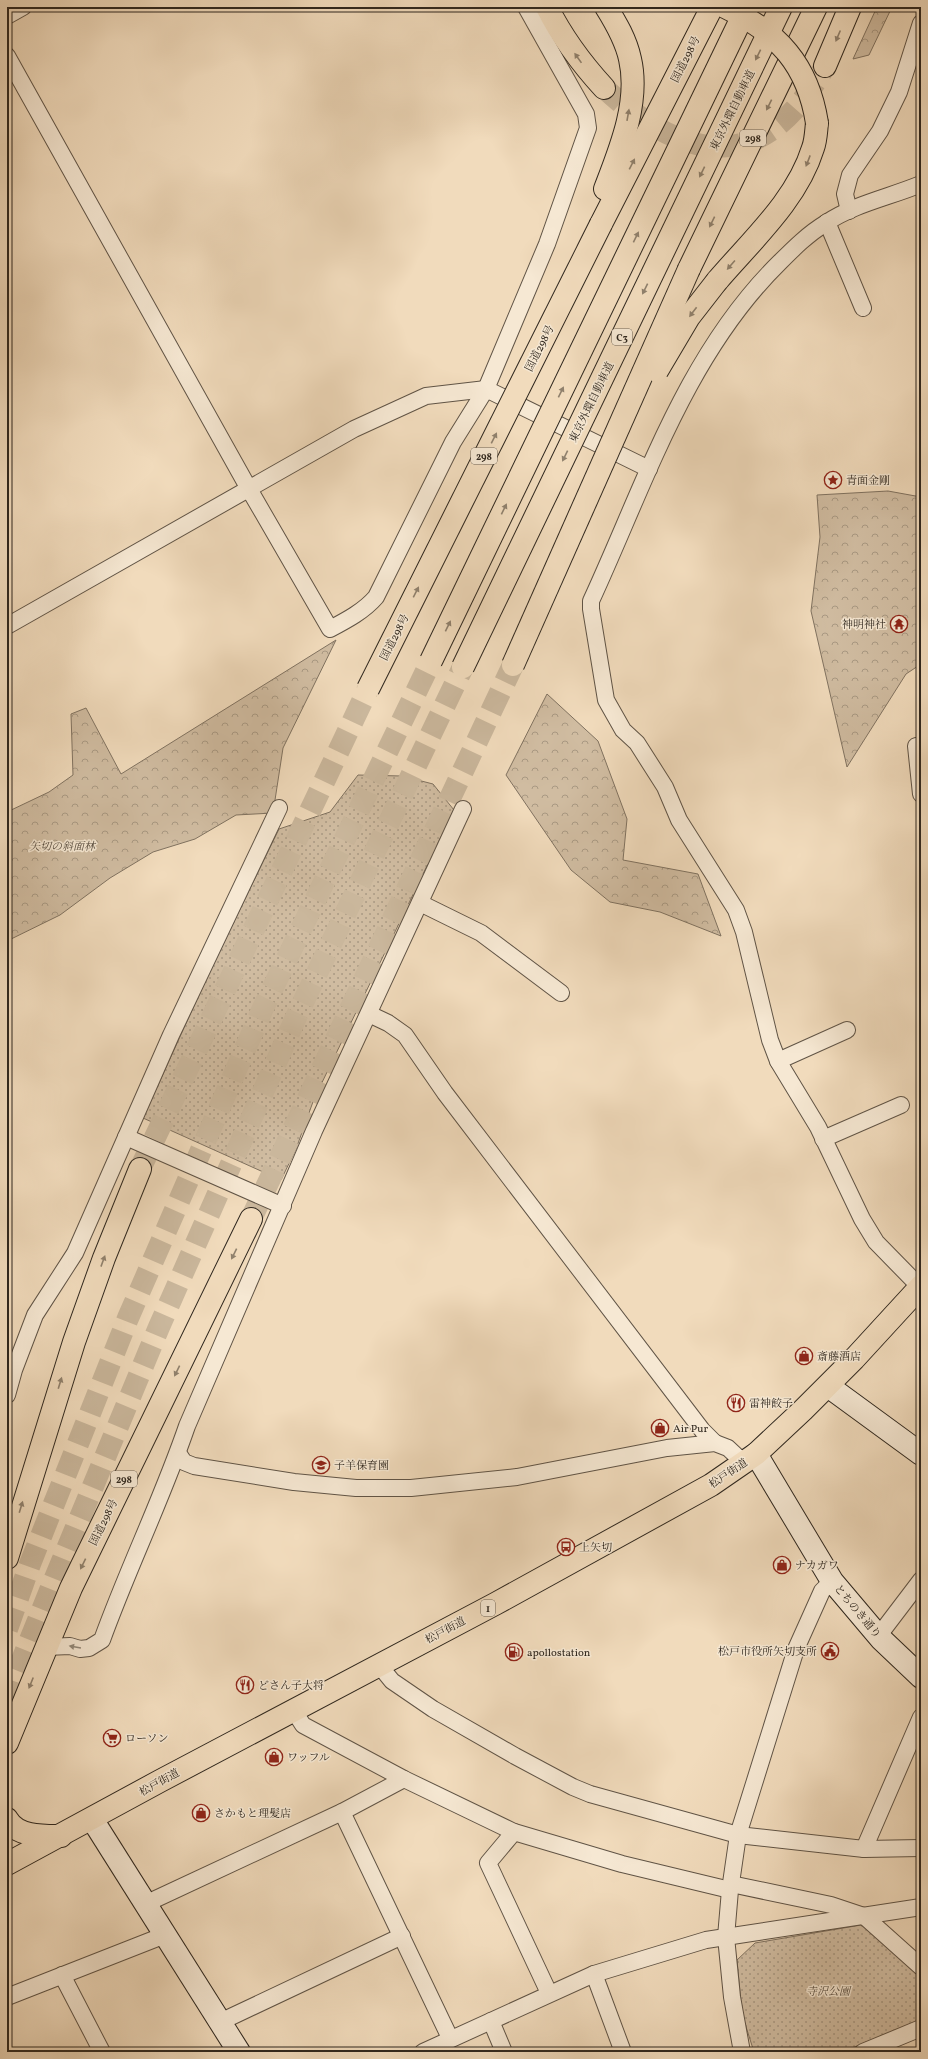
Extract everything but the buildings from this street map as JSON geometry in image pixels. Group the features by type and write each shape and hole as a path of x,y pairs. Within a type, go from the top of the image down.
{"main road":[{"path":"547,7 566,40 584,66 604,88"},
{"name":"298","path":"597,221 622,143 628,118 633,77 625,42 606,7"},
{"name":"国道298号","path":"368,689 508,409 597,221 712,7"},
{"name":"298","path":"527,632 558,583 641,404 666,354 689,317 717,281 782,207 796,186 814,146 817,123 813,101 805,78 792,56 777,39 757,25 725,7"},
{"path":"431,661 747,7"},
{"name":"東京外環自動車道","path":"463,667 781,7"},
{"name":"298","path":"513,665 689,269 816,7"},
{"path":"825,66 850,7"},
{"path":"7,1558 74,1342 104,1258 140,1169"},
{"name":"国道298号","path":"7,1743 72,1588 251,1219"},
{"name":"松戸街道","path":"7,1864 160,1781 495,1604 711,1485 750,1458 828,1386 920,1287"},
{"path":"7,1819 10,1825 21,1832 42,1836 61,1836"}],"street":[{"path":"7,16 23,7"},
{"path":"7,56 249,489 330,629 369,605 376,597 453,442 486,388 547,244 588,128 586,114 526,7"},
{"path":"849,211 845,194 850,175 880,130 899,92 921,23"},
{"path":"920,1287 890,1259 876,1242 862,1219 823,1139 778,1061 765,1021 744,932 736,910 679,820 665,787 637,742 623,730 606,700 591,601 669,424 705,357 728,322 760,282 805,238 826,222 849,211 921,184"},
{"path":"826,222 863,308"},
{"path":"7,626 354,429 426,396 486,388 649,469"},
{"path":"921,745 916,746 921,794"},
{"path":"7,1395 14,1370 35,1315 75,1253 171,1035 278,808"},
{"path":"46,1647 70,1646 80,1649 89,1648 102,1640 122,1585 171,1472 187,1426 314,1131 463,809"},
{"path":"420,902 481,933 561,993"},
{"path":"369,1014 388,1023 405,1035 474,1130 702,1430 715,1443 750,1458"},
{"path":"778,1061 847,1030"},
{"path":"823,1139 901,1105"},
{"path":"126,1137 283,1206"},
{"path":"828,1386 921,1454"},
{"path":"178,1453 184,1462 194,1466 229,1473 294,1482 356,1488 411,1488 517,1477 667,1448 715,1443"},
{"name":"とちのき通り","path":"750,1458 832,1581 881,1639 921,1677"},
{"path":"881,1639 883,1630 921,1580"},
{"path":"742,2052 734,2012 726,1937 730,1887 738,1835 796,1649 822,1591 832,1581"},
{"path":"379,1665 392,1681 433,1709 573,1787 660,1815 738,1835 864,1849 921,1848"},
{"path":"294,1710 304,1725 404,1779 514,1832 622,1864 730,1887 831,1905 864,1916 921,1967"},
{"path":"864,1849 921,1717"},
{"path":"145,1904 342,1812 404,1779"},
{"path":"342,1812 450,2038"},
{"path":"92,1819 239,2052"},
{"path":"514,1832 488,1863 549,1993"},
{"path":"423,2052 450,2038 594,1974 706,1940 921,1907"},
{"path":"7,1997 164,1935"},
{"path":"220,2022 402,1936"},
{"path":"594,1974 623,2052"},
{"path":"62,1975 102,2052"},
{"path":"491,2021 504,2052"},
{"path":"863,2052 921,2028"}],"green space":[{"path":"877,7 892,7 869,55 853,59"},
{"path":"888,491 921,497 921,664 906,674 847,767 811,611 820,537 817,495"},
{"name":"矢切の斜面林","path":"336,640 283,748 273,813 236,815 195,839 153,852 110,878 60,915 7,941 7,812 49,792 73,775 71,714 86,708 121,774"},
{"path":"547,694 598,741 627,819 623,860 698,874 721,936 660,912 610,902 571,870 506,775"},
{"path":"358,775 402,776 433,784 454,810 314,1099 296,1149 281,1180 143,1118 209,973 279,829 330,812"},
{"name":"寺沢公園","path":"867,1924 921,1971 921,2020 842,2052 754,2052 742,2014 737,1960 755,1943"}],"tunnel":[{"path":"604,88 635,114 665,132 695,144 723,147 750,141 777,126 801,101 825,66"},
{"path":"7,1629 30,1564 128,1318 263,1008 431,661"},
{"path":"251,1219 513,665"},
{"path":"7,1702 16,1675 55,1578 159,1327 297,1015 463,667"},
{"path":"140,1169 368,689"}],"place":[{"name":"青面金剛","path":"833,480"},
{"name":"神明神社","path":"899,624"},
{"name":"斎藤酒店","path":"804,1356"},
{"name":"雷神餃子","path":"736,1403"},
{"name":"Air Pur","path":"660,1428"},
{"name":"子羊保育園","path":"321,1465"},
{"name":"上矢切","path":"566,1547"},
{"name":"ナカガワ","path":"782,1565"},
{"name":"松戸市役所矢切支所","path":"830,1651"},
{"name":"apollostation","path":"514,1652"},
{"name":"どさん子大将","path":"245,1685"},
{"name":"ローソン","path":"112,1738"},
{"name":"ワッフル","path":"274,1757"},
{"name":"さかもと理髪店","path":"201,1813"}]}
